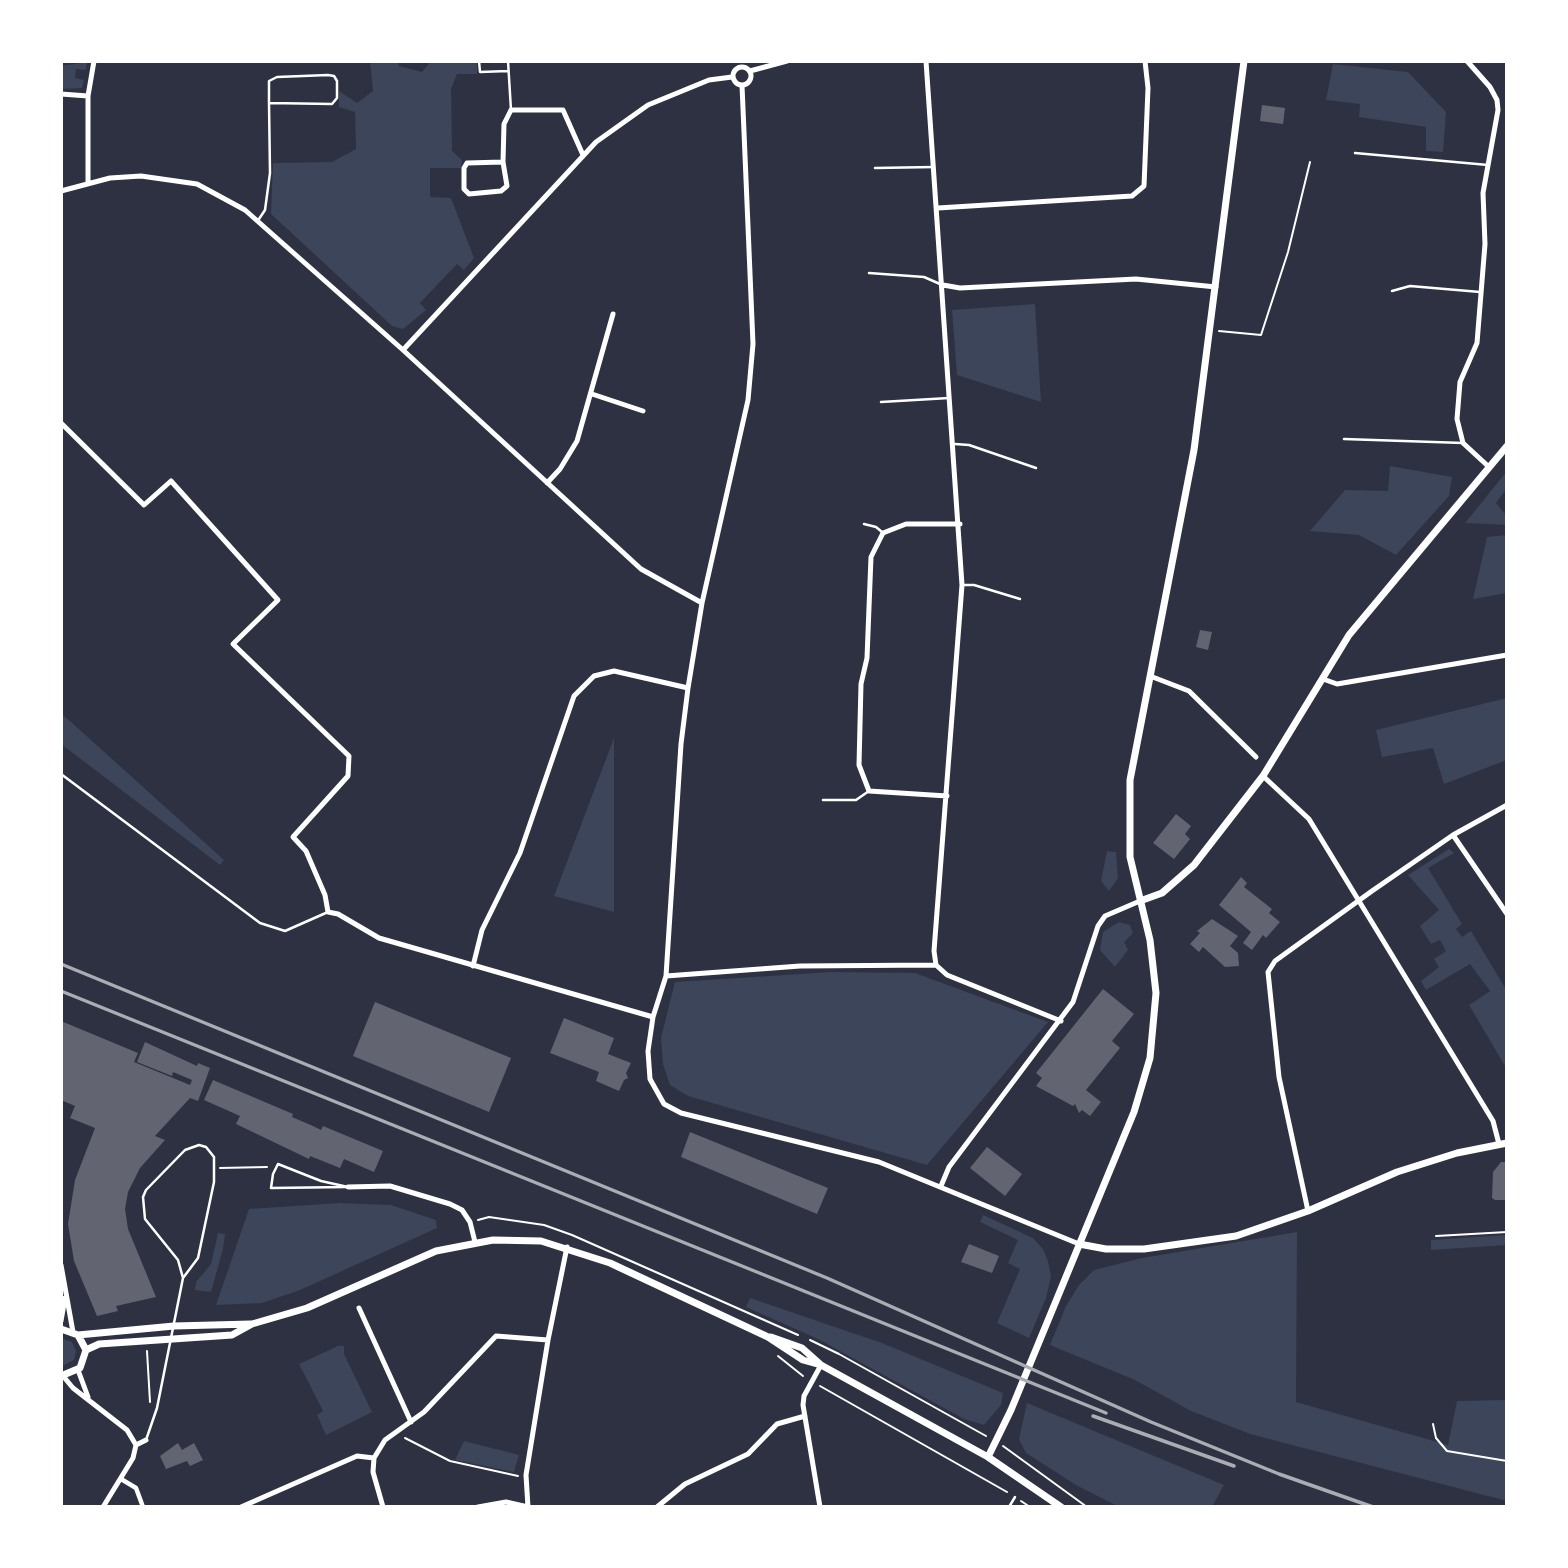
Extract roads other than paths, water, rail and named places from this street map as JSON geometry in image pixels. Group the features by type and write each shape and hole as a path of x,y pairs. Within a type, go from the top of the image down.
{"street":[{"path":"88,184 88,96 94,61"},
{"path":"742,85 735,83 732,77 733,70 739,64 750,71 787,61"},
{"path":"926,61 949,398 955,444 962,585 933,951 936,965 947,975 1060,1021"},
{"path":"938,208 1132,196 1144,186 1148,102 1144,61"},
{"path":"988,1457 1134,1112 1150,1058 1156,993 1150,940 1130,857 1128,807 1150,676 1194,450 1244,61"},
{"path":"1467,61 1490,87 1499,110 1491,165 1483,193 1485,244 1477,343 1460,382 1457,419 1463,443 1489,467"},
{"path":"742,85 751,78 750,71"},
{"path":"403,350 583,155 648,105 709,80 732,77"},
{"path":"742,85 753,344 748,400 702,603 681,744 666,976 653,1017 648,1051 650,1079 664,1104 681,1113 879,1162 1079,1244 1106,1249 1144,1249 1236,1236 1308,1211 1397,1172 1503,1143 1493,1121 1309,820 1263,776"},
{"path":"61,94 88,96"},
{"path":"503,162 467,163 464,167 464,189 469,194 501,191 507,186 503,162 504,124 511,110 563,110 583,155"},
{"path":"1499,110 1507,111"},
{"path":"61,191 141,176 197,184 259,219 641,569 702,603"},
{"path":"943,285 960,288 1136,279 1216,286"},
{"path":"547,483 560,469 577,441 613,314"},
{"path":"592,394 643,411"},
{"path":"61,423 144,505 171,481 278,600 233,644 349,755 348,776 293,837 306,851 325,895 328,912 338,914 379,938 653,1017"},
{"path":"941,1186 949,1167 1060,1021 1081,984 1098,926 1105,916 1162,894 1178,882 1263,776 1349,635 1507,446"},
{"path":"947,796 869,791 859,765 861,684 867,658 871,557 883,533 906,524 960,524"},
{"path":"1323,679 1337,684 1507,655"},
{"path":"473,966 482,930 520,853 574,696 594,676 614,671 688,688"},
{"path":"1150,676 1189,691 1256,757"},
{"path":"1308,1211 1279,1077 1268,972 1275,961 1357,902 1453,835 1507,805"},
{"path":"1453,835 1507,914"},
{"path":"666,976 800,966 936,965"},
{"path":"348,1187 390,1186 450,1203 461,1210 470,1222 475,1242"},
{"path":"86,1350 99,1344 232,1335 252,1324 307,1308 436,1251 475,1242 516,1239 567,1247 621,1267 768,1337 803,1360 821,1365 988,1457 1062,1507"},
{"path":"478,1507 506,1502 528,1507 526,1475 548,1340 567,1247"},
{"path":"61,1265 65,1295 76,1333 86,1350 84,1362 78,1370 62,1376 131,1434 136,1445 133,1458 103,1507"},
{"path":"61,1321 65,1295"},
{"path":"359,1308 411,1422"},
{"path":"61,1329 76,1333 252,1324"},
{"path":"383,1507 373,1472 374,1458 379,1447 454,1382 496,1336 548,1340"},
{"path":"820,1507 804,1396 821,1365"},
{"path":"78,1370 88,1398"},
{"path":"657,1507 685,1484 748,1454 777,1424 805,1416"},
{"path":"136,1445 146,1440"},
{"path":"241,1507 357,1457 374,1458"},
{"path":"121,1479 136,1488 143,1507"}],"lane":[{"path":"479,61 480,72 508,71"},
{"path":"508,61 511,110"},
{"path":"259,219 265,210 270,173 269,103 269,81 278,77 328,75 334,76 337,81 337,98 332,104 269,103"},
{"path":"1355,153 1491,165"},
{"path":"875,168 934,167"},
{"path":"869,274 924,277 943,285"},
{"path":"1392,291 1410,286 1480,292"},
{"path":"881,402 949,398"},
{"path":"1344,439 1446,445 1463,443"},
{"path":"955,444 969,445 1036,468"},
{"path":"864,524 876,527 883,533"},
{"path":"962,585 974,585 1020,600"},
{"path":"61,774 260,923 285,931 328,912"},
{"path":"823,800 856,800 869,791"},
{"path":"146,1440 157,1408 183,1278 178,1260 145,1219 143,1197 153,1183 192,1146 206,1147 214,1157 216,1168 198,1258 183,1278"},
{"path":"278,1164 321,1181 348,1187 271,1188 278,1164"},
{"path":"1009,1507 1015,1497"}],"railway":[{"path":"61,964 827,1278 1151,1422 1279,1474 1373,1507"},
{"path":"61,991 1106,1413"},
{"path":"1093,1416 1234,1466"}]}
